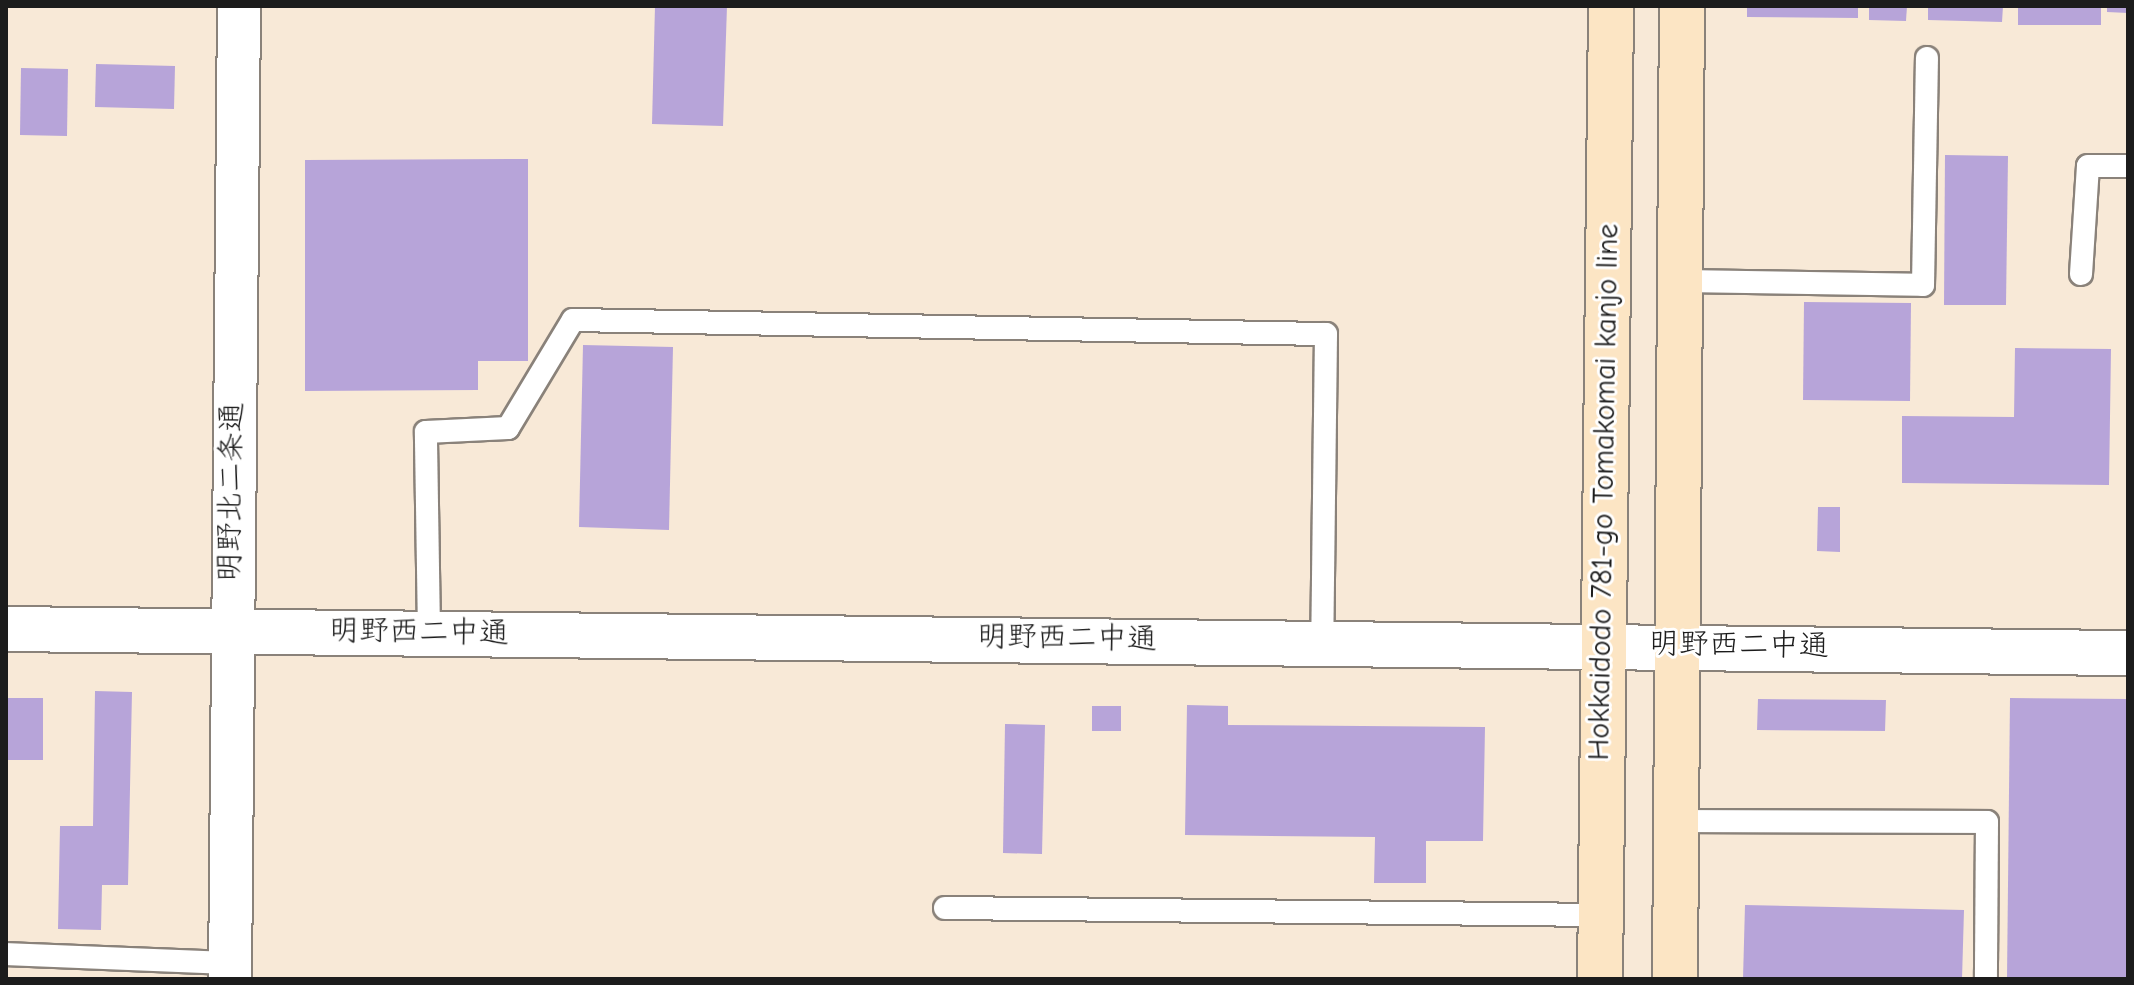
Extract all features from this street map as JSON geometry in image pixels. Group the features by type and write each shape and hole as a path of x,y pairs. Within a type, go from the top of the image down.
{"main road":[{"name":"Hokkaidodo 781-go Tomakomai kanjo line","path":"1600,979 1601,643 1611,6"},
{"path":"1675,979 1682,6"}],"street":[{"name":"明野北二条通","path":"230,971 228,630 239,6"},
{"name":"明野西二中通","path":"6,629 1676,643 2128,653"}],"lane":[{"path":"1679,281 1923,285 1927,58"},
{"path":"2081,274 2088,166 2128,166"},
{"path":"429,632 426,432 508,428 573,320 1326,334 1322,641"},
{"path":"1677,821 1987,822 1986,979"},
{"path":"945,908 1600,915"},
{"path":"6,954 230,971"}],"building":[{"path":"655,6 727,6 723,126 652,124"},
{"path":"1747,6 1858,6 1858,18 1747,17"},
{"path":"1869,6 1907,6 1906,21 1869,20"},
{"path":"1928,6 2003,6 2002,22 1928,20"},
{"path":"2018,6 2101,6 2101,25 2018,25"},
{"path":"2107,6 2128,6 2128,13 2107,12"},
{"path":"96,64 175,66 174,109 95,107"},
{"path":"21,68 68,69 67,136 20,135"},
{"path":"1945,155 2008,156 2006,305 1944,305"},
{"path":"528,159 528,361 478,361 478,390 305,391 305,160"},
{"path":"1804,302 1911,303 1910,401 1803,400"},
{"path":"583,345 673,347 669,530 579,527"},
{"path":"2015,348 2111,349 2109,485 1902,483 1902,416 2014,417"},
{"path":"1818,507 1840,507 1840,552 1817,551"},
{"path":"95,691 132,692 128,885 102,885 101,930 58,929 60,826 93,826"},
{"path":"6,698 43,698 43,760 6,760"},
{"path":"2010,698 2128,699 2128,979 2007,979"},
{"path":"1758,699 1886,700 1885,731 1757,730"},
{"path":"1187,705 1228,706 1228,725 1485,727 1483,841 1426,841 1426,883 1374,883 1375,837 1185,835"},
{"path":"1092,706 1121,706 1121,731 1092,731"},
{"path":"1005,724 1045,725 1042,854 1003,853"},
{"path":"1745,905 1964,910 1962,979 1743,979"}]}
